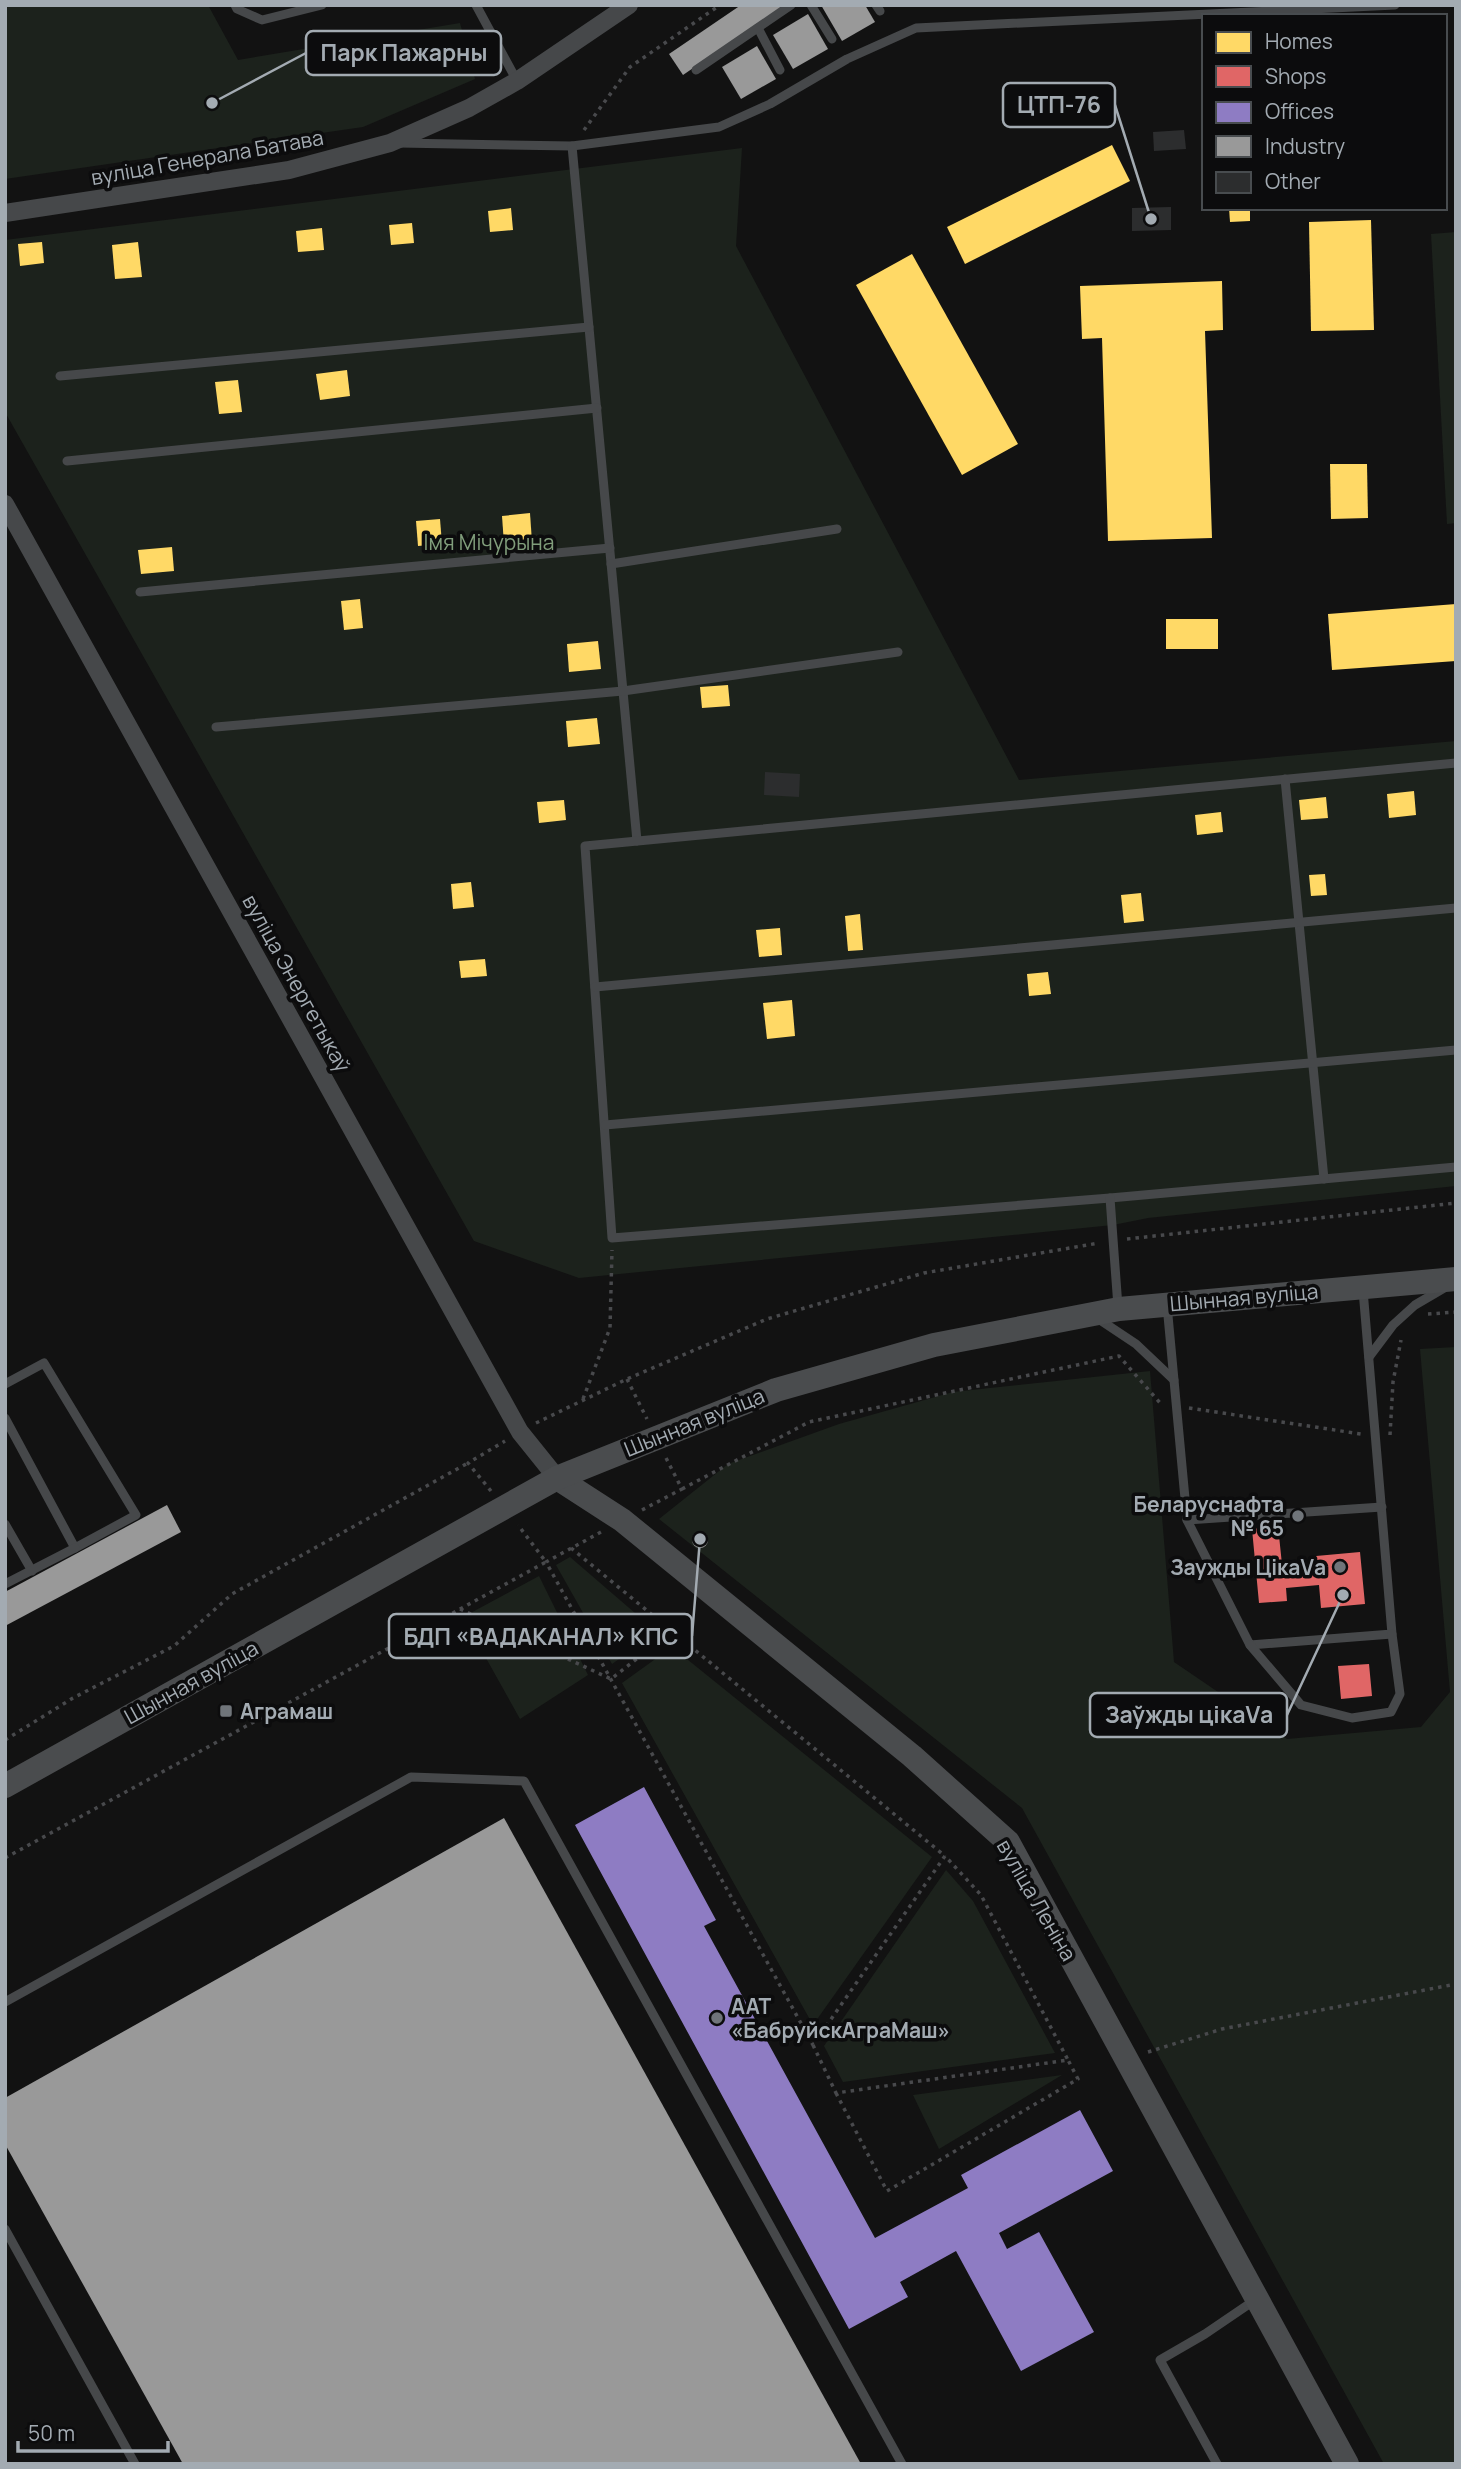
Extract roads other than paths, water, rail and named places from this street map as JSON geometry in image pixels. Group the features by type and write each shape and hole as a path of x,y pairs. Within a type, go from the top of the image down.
{"main road":[{"name":"Шынная вуліца","path":"8,1782 557,1478 776,1390 934,1345 1119,1309 1456,1280"},
{"name":"вуліца Леніна","path":"557,1478 622,1520 912,1756 1008,1842 1347,2464"}],"street":[{"name":"вуліца Генерала Батава","path":"5,213 289,170 390,143 469,108 517,81 629,5"},
{"name":"вуліца Энергетыкаў","path":"5,504 520,1432 557,1478"}],"lane":[{"path":"235,5 237,9 262,20 322,5"},
{"path":"476,5 517,81"},
{"path":"696,71 791,5"},
{"path":"811,5 832,39"},
{"path":"1208,14 1395,5"},
{"path":"390,143 572,145 719,127 770,104 847,59 916,28 1202,14"},
{"path":"758,28 780,71"},
{"path":"572,145 637,841"},
{"path":"60,376 589,327"},
{"path":"67,461 597,408"},
{"path":"611,564 837,530"},
{"path":"139,592 610,548"},
{"path":"216,727 623,691 898,652"},
{"path":"1456,763 585,846 612,1238 1456,1167"},
{"path":"1285,779 1324,1179"},
{"path":"595,987 1456,908"},
{"path":"605,1125 1456,1049"},
{"path":"1110,1198 1119,1309"},
{"path":"1369,1357 1393,1325 1415,1305 1456,1280"},
{"path":"1167,1303 1187,1520 1250,1645 1301,1705 1352,1718 1391,1712 1400,1694 1392,1634 1363,1286"},
{"path":"1091,1314 1136,1344 1174,1380"},
{"path":"5,1384 44,1363 136,1515 5,1584"},
{"path":"5,1418 75,1548"},
{"path":"1187,1520 1382,1507"},
{"path":"5,1524 32,1571"},
{"path":"1250,1645 1392,1634"},
{"path":"5,2002 411,1777 524,1781 902,2464"},
{"path":"5,2230 135,2464"},
{"path":"1217,2464 1160,2360 1205,2334 1256,2298"}],"place":[{"name":"Парк Пажарны","path":"212,103"},
{"name":"ЦТП-76","path":"1151,219"},
{"name":"Беларуснафта № 65","path":"1298,1516"},
{"name":"БДП «ВАДАКАНАЛ» КПС","path":"700,1539"},
{"name":"Заужды ЦікаVа","path":"1340,1567"},
{"name":"Заўжды цікаVа","path":"1343,1595"},
{"name":"Аграмаш","path":"226,1711"},
{"name":"ААТ «БабруйскАграМаш»","path":"717,2018"}],"park label":[{"name":"Імя Мічурына","path":"489,542"}]}
